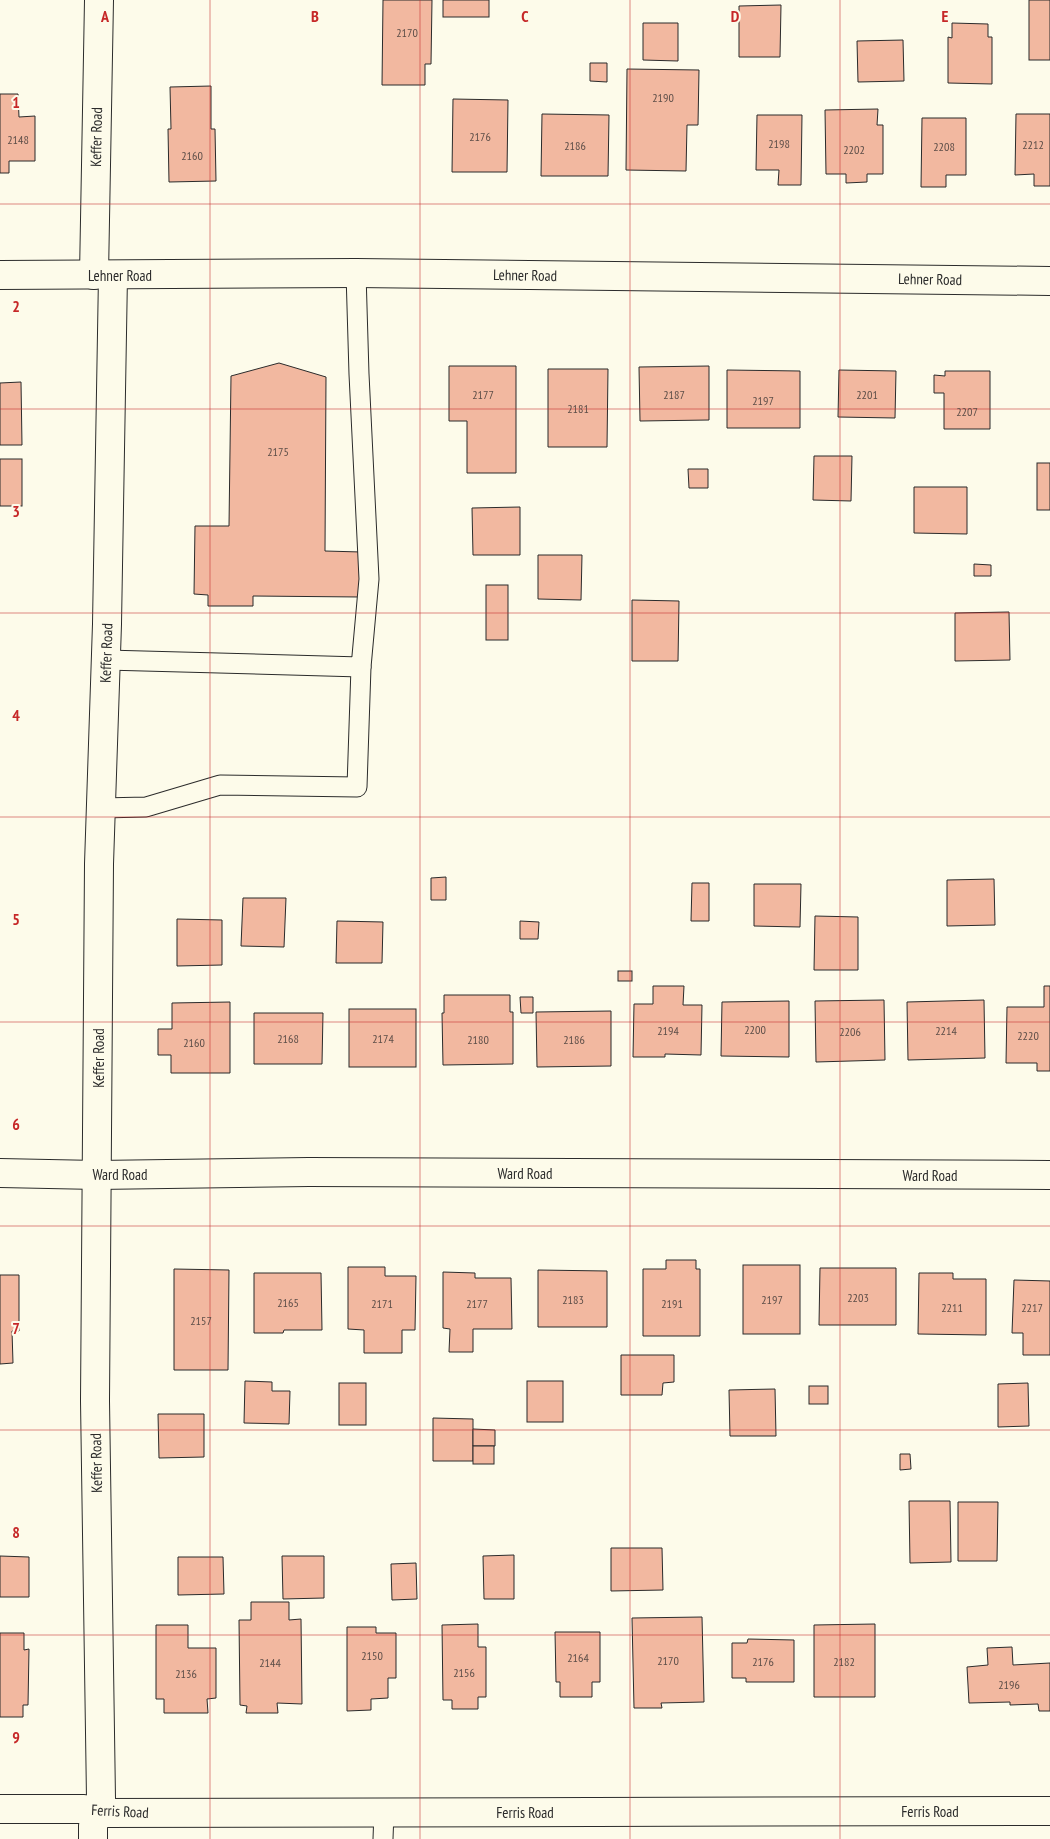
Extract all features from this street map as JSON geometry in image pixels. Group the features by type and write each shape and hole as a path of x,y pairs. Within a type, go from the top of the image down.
{"street":[{"name":"Keffer Road","path":"93,1839 93,1826 101,1799 95,1401 101,808 106,660 99,0"},
{"name":"Lehner Road","path":"0,275 356,273 1050,281"},
{"name":"Ward Road","path":"0,1174 97,1175 309,1172 1050,1175"},
{"name":"Ferris Road","path":"0,1810 84,1809 97,1813 1050,1811"}],"lane":[{"path":"101,808 146,807 220,785 357,787 361,666 370,579 359,374 356,273"},
{"path":"106,660 361,666"},
{"path":"383,1839 384,1812"}],"building":[{"path":"383,0 432,0 431,64 425,64 425,85 382,85"},
{"path":"443,0 489,0 489,17 443,17"},
{"path":"1029,0 1050,0 1050,60 1029,60"},
{"path":"781,5 780,57 739,57 739,6"},
{"path":"643,23 678,23 678,61 643,60"},
{"path":"952,23 988,24 988,37 992,37 992,84 948,83 948,37 952,38"},
{"path":"903,40 904,81 858,82 857,41"},
{"path":"590,63 607,63 607,82 590,81"},
{"path":"627,69 699,70 698,125 687,125 686,171 626,170"},
{"path":"211,86 211,129 215,129 216,181 169,182 168,129 171,129 170,87"},
{"path":"0,94 18,94 19,117 35,116 35,161 9,161 9,173 0,173"},
{"path":"453,99 508,100 507,172 452,172"},
{"path":"878,109 877,125 883,125 883,174 867,174 867,182 846,183 846,174 826,174 825,110"},
{"path":"542,114 609,115 608,176 541,176"},
{"path":"1016,114 1050,114 1050,186 1034,186 1034,174 1015,175"},
{"path":"757,115 802,115 801,185 778,185 779,170 756,170"},
{"path":"922,118 966,118 966,175 946,175 946,187 921,187"},
{"path":"279,363 326,377 325,551 361,552 360,597 253,596 253,606 208,606 208,595 194,594 195,526 229,526 231,376"},
{"path":"449,366 516,366 516,473 467,473 467,421 449,421"},
{"path":"709,366 709,420 640,421 639,367"},
{"path":"548,369 608,369 607,447 548,447"},
{"path":"727,370 800,371 800,428 727,428"},
{"path":"839,370 896,371 895,418 838,417"},
{"path":"945,371 990,371 990,429 944,429 944,393 934,393 934,375 945,376"},
{"path":"21,382 22,445 0,445 0,383"},
{"path":"814,456 852,456 851,501 813,500"},
{"path":"0,459 22,459 22,506 0,506"},
{"path":"1037,463 1050,463 1050,510 1037,510"},
{"path":"688,469 708,469 708,488 689,488"},
{"path":"914,487 967,487 967,534 914,533"},
{"path":"520,507 520,555 473,555 472,508"},
{"path":"538,555 582,555 581,600 538,599"},
{"path":"974,564 991,565 991,576 974,576"},
{"path":"486,585 508,585 508,640 486,640"},
{"path":"632,600 679,601 678,661 632,661"},
{"path":"1009,612 1010,660 955,661 955,613"},
{"path":"446,877 446,900 431,900 431,878"},
{"path":"994,879 995,925 947,926 947,880"},
{"path":"692,883 709,883 709,921 691,921"},
{"path":"754,884 801,884 800,927 754,926"},
{"path":"243,898 286,898 284,947 241,946"},
{"path":"815,916 858,917 858,970 814,970"},
{"path":"177,919 222,920 222,965 177,966"},
{"path":"337,921 383,922 382,963 336,963"},
{"path":"520,921 539,922 538,939 520,939"},
{"path":"618,971 632,971 632,981 618,981"},
{"path":"653,986 684,986 683,1005 702,1005 701,1055 665,1054 665,1057 633,1057 634,1004 653,1004"},
{"path":"1044,986 1050,986 1050,1071 1037,1071 1037,1063 1006,1063 1007,1007 1044,1007"},
{"path":"444,995 510,995 510,1012 513,1012 513,1064 443,1065 442,1013 444,1013"},
{"path":"520,997 533,997 533,1013 521,1013"},
{"path":"884,1000 885,1060 816,1062 815,1001"},
{"path":"984,1000 985,1058 908,1060 907,1002"},
{"path":"789,1001 789,1057 721,1056 722,1002"},
{"path":"230,1002 230,1073 171,1073 171,1055 158,1055 158,1029 172,1029 172,1003"},
{"path":"349,1009 416,1009 416,1067 349,1067"},
{"path":"611,1011 611,1066 537,1067 536,1012"},
{"path":"254,1013 323,1013 322,1064 254,1064"},
{"path":"666,1260 696,1260 696,1269 700,1269 700,1336 643,1336 643,1269 666,1269"},
{"path":"743,1265 800,1265 800,1334 743,1334"},
{"path":"348,1267 385,1267 385,1276 416,1276 415,1330 402,1330 402,1353 364,1353 364,1330 348,1329"},
{"path":"820,1268 896,1268 896,1325 819,1325"},
{"path":"174,1269 229,1270 228,1370 174,1370"},
{"path":"538,1270 607,1271 607,1327 538,1327"},
{"path":"443,1272 475,1273 475,1278 511,1278 512,1329 473,1329 473,1352 449,1352 450,1329 443,1328"},
{"path":"254,1273 321,1273 322,1330 284,1330 283,1333 254,1333"},
{"path":"919,1273 953,1273 953,1279 986,1279 986,1335 918,1334"},
{"path":"0,1275 19,1275 19,1331 12,1331 13,1363 0,1364"},
{"path":"1014,1280 1050,1281 1050,1355 1023,1355 1023,1333 1012,1333"},
{"path":"621,1355 674,1355 674,1382 663,1383 662,1395 621,1395"},
{"path":"245,1381 272,1382 272,1391 290,1391 289,1424 244,1423"},
{"path":"527,1381 563,1381 563,1422 527,1422"},
{"path":"339,1383 366,1383 366,1425 339,1425"},
{"path":"1028,1383 1029,1426 998,1427 998,1384"},
{"path":"809,1386 828,1386 828,1404 809,1404"},
{"path":"775,1389 776,1436 730,1436 729,1390"},
{"path":"158,1414 204,1414 204,1457 159,1458"},
{"path":"433,1418 473,1419 473,1461 433,1461"},
{"path":"473,1429 495,1430 495,1446 473,1446"},
{"path":"473,1446 494,1446 494,1464 473,1464"},
{"path":"900,1454 910,1454 911,1469 900,1470"},
{"path":"909,1501 950,1501 951,1562 910,1563"},
{"path":"958,1502 998,1502 997,1561 958,1561"},
{"path":"611,1548 662,1548 663,1590 611,1591"},
{"path":"514,1555 514,1599 484,1599 483,1556"},
{"path":"0,1556 29,1557 29,1597 0,1597"},
{"path":"282,1556 324,1556 324,1598 283,1599"},
{"path":"178,1557 223,1557 224,1594 178,1595"},
{"path":"416,1563 417,1599 392,1600 391,1564"},
{"path":"251,1602 289,1602 289,1620 301,1619 302,1704 277,1703 278,1713 246,1713 247,1706 240,1705 239,1620 251,1620"},
{"path":"702,1617 704,1702 661,1703 662,1708 634,1708 632,1618"},
{"path":"478,1624 478,1647 486,1647 486,1697 478,1697 478,1709 452,1709 452,1700 443,1700 442,1625"},
{"path":"875,1624 875,1697 814,1697 814,1625"},
{"path":"156,1625 188,1625 188,1648 216,1648 216,1698 207,1699 208,1713 164,1713 164,1699 156,1699"},
{"path":"347,1627 376,1627 376,1633 396,1633 396,1678 388,1678 388,1698 371,1699 371,1710 347,1711"},
{"path":"555,1632 600,1632 600,1682 592,1682 592,1697 560,1697 560,1682 556,1682"},
{"path":"0,1633 24,1633 24,1650 29,1649 28,1705 23,1705 23,1717 0,1717"},
{"path":"748,1639 794,1640 794,1682 746,1682 746,1678 732,1678 732,1643 747,1643"},
{"path":"1012,1647 1013,1665 1050,1663 1050,1711 1039,1711 1038,1704 1010,1705 1010,1702 969,1703 967,1667 988,1665 987,1648"}]}
